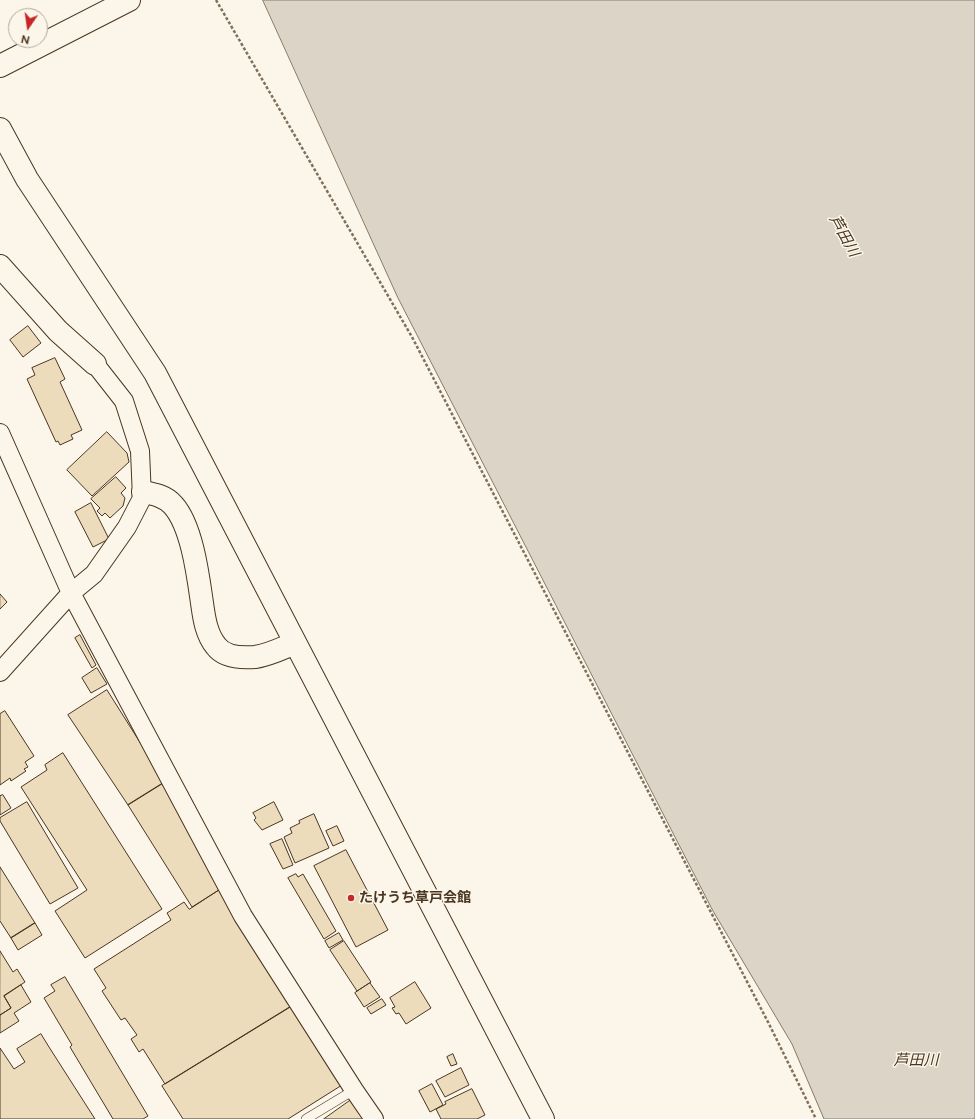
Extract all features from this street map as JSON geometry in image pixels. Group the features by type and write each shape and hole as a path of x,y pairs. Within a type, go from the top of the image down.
{"street":[{"path":"0,66 129,0"},
{"path":"0,129 27,179 155,373 543,1119"},
{"path":"0,266 58,331 95,364 124,402 140,451 143,492 142,498 127,527 82,584 0,672"},
{"path":"0,433 82,584 243,916 374,1119"},
{"path":"143,492 160,496 172,504 180,515 196,562 205,620 209,634 216,646 227,654 242,657 263,655 295,643"}],"lane":[{"path":"306,1119 354,1090"}],"path":[{"path":"216,0 412,337 764,1015 816,1119"}],"water":[{"name":"芦田川","path":"263,0 975,0 975,1119 824,1119 792,1044 713,911 398,298"}],"building":[{"path":"28,326 41,343 23,357 10,340"},
{"path":"55,358 65,379 60,382 82,430 71,435 73,439 60,445 58,441 56,442 27,379 35,375 32,368"},
{"path":"107,432 127,453 129,462 92,496 67,470"},
{"path":"116,477 126,488 121,493 125,498 123,506 110,518 105,513 102,516 97,511 100,508 91,499"},
{"path":"91,503 109,539 93,547 75,512"},
{"path":"0,594 7,602 0,609"},
{"path":"80,635 96,665 92,668 75,638"},
{"path":"97,668 107,684 91,693 82,678"},
{"path":"107,690 165,782 128,805 68,715"},
{"path":"5,711 34,756 25,762 28,767 24,769 26,771 11,781 10,778 0,785 0,714"},
{"path":"63,753 162,909 85,958 55,911 87,890 21,787 47,770 45,765"},
{"path":"165,782 227,885 192,907 128,805"},
{"path":"3,795 11,808 0,815 0,796"},
{"path":"27,802 78,888 50,904 0,821 0,818"},
{"path":"274,802 283,820 262,830 254,820 256,818 253,813"},
{"path":"314,814 329,848 295,863 284,837 292,833 290,828 300,823 299,821"},
{"path":"337,826 344,841 333,846 326,831"},
{"path":"282,839 293,865 283,869 270,844"},
{"name":"たけうち草戸会館","path":"346,850 388,930 356,947 314,866"},
{"path":"0,867 35,923 11,938 0,921"},
{"path":"296,874 298,877 303,874 336,931 324,939 288,878"},
{"path":"227,885 300,1001 165,1084 143,1049 139,1052 131,1039 137,1035 125,1018 121,1020 102,991 106,988 94,969 171,920 167,913 184,902 189,909"},
{"path":"35,923 42,935 18,950 11,938"},
{"path":"339,933 343,940 329,948 325,941"},
{"path":"344,941 371,982 357,991 330,950"},
{"path":"0,951 13,972 17,969 25,982 4,996 11,1008 0,1015"},
{"path":"65,977 148,1116 143,1119 113,1119 70,1047 72,1045 44,998 55,991 51,985"},
{"path":"415,982 431,1008 406,1024 399,1013 396,1014 392,1008 395,1007 390,998"},
{"path":"370,983 380,997 364,1007 355,993"},
{"path":"21,985 31,1002 14,1013 19,1021 0,1033 0,1015 11,1008 4,996"},
{"path":"382,999 386,1005 371,1014 367,1008"},
{"path":"300,1001 350,1080 288,1119 183,1119 162,1086"},
{"path":"41,1034 95,1119 0,1119 0,1048 14,1069 25,1062 17,1049"},
{"path":"453,1054 457,1064 451,1066 447,1057"},
{"path":"461,1068 469,1085 445,1097 436,1081"},
{"path":"432,1084 443,1105 430,1112 419,1091"},
{"path":"472,1089 485,1115 477,1119 441,1119 436,1109 446,1104 445,1102"},
{"path":"358,1095 372,1119 324,1119"}],"place":[{"name":"たけうち草戸会館","path":"351,898"}]}
